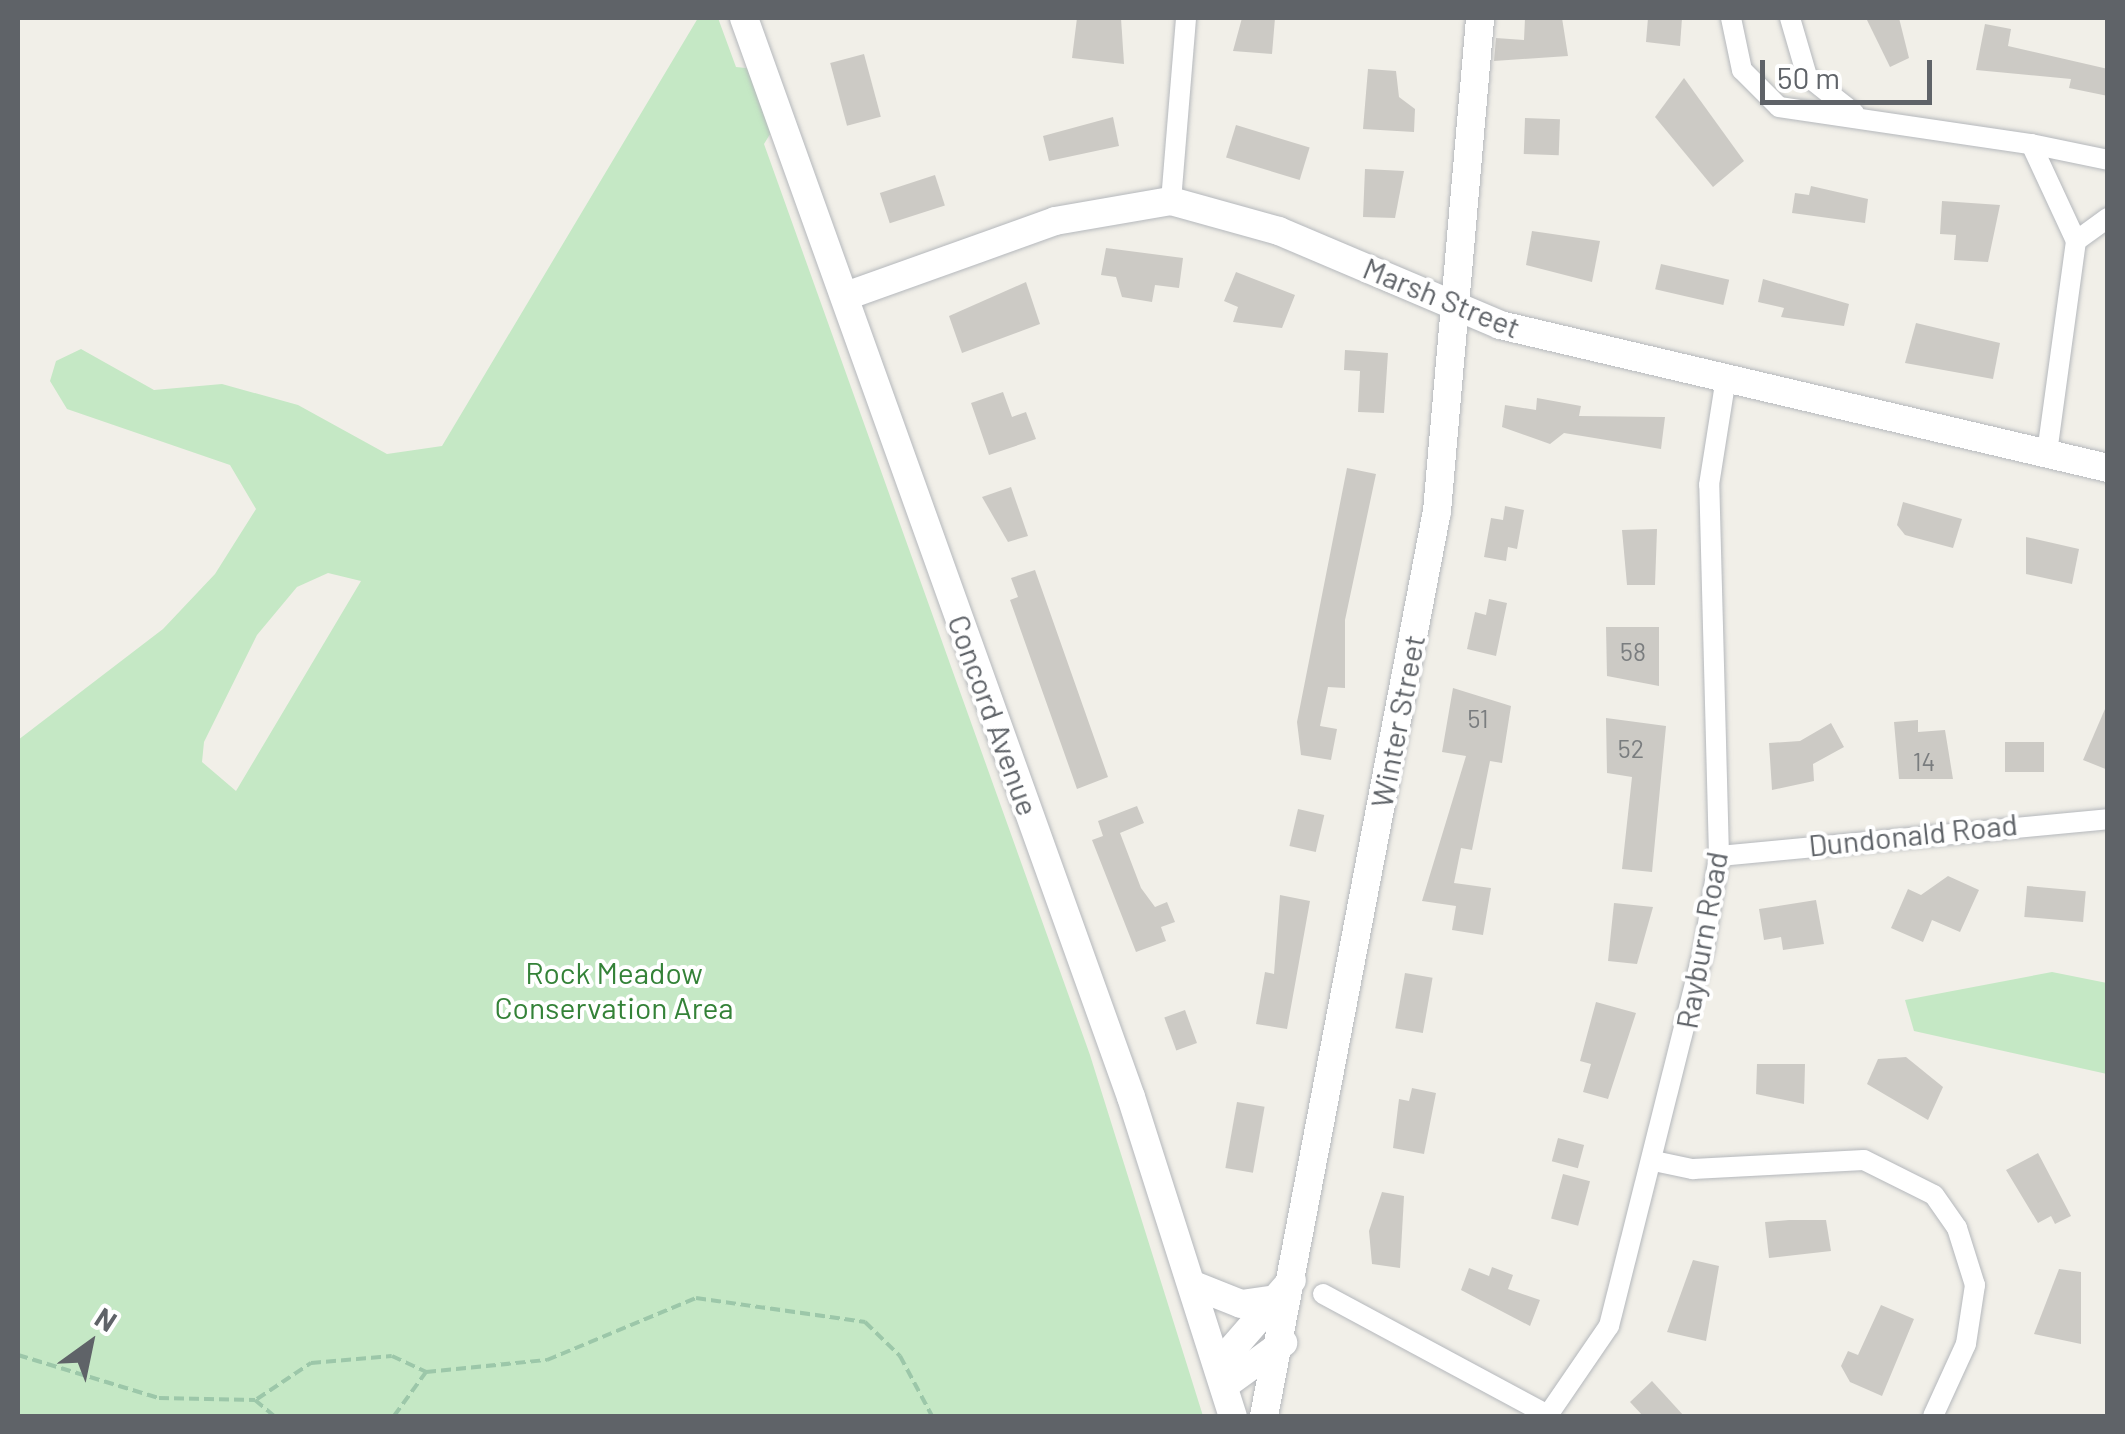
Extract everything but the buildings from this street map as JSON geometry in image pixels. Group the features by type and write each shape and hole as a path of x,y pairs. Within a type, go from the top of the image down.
{"main road":[{"name":"Concord Avenue","path":"744,18 1196,1286 1234,1416"},
{"name":"Winter Street","path":"1264,1416 1285,1339 1284,1289 1437,511 1459,308 1480,18"},
{"name":"Marsh Street","path":"846,296 1055,221 1170,201 1279,232 1459,308 1726,378 2108,468"},
{"path":"1196,1286 1242,1304 1284,1289"},
{"path":"1222,1374 1284,1289"},
{"path":"1222,1374 1254,1372 1285,1339"}],"street":[{"path":"1170,201 1186,18"},
{"path":"1731,18 1742,70 1765,98 1793,111 1856,114 2108,160"},
{"path":"1790,18 1807,76 1856,114"},
{"path":"2031,144 2076,241 2047,453"},
{"path":"2076,241 2108,218"},
{"name":"Rayburn Road","path":"1549,1416 1609,1326 1654,1161 1718,856 1707,572 1726,378"},
{"name":"Dundonald Road","path":"1718,856 2108,820"},
{"path":"1654,1161 1693,1168 1864,1160 1934,1195 1975,1285 1966,1344 1933,1416"},
{"path":"1323,1294 1549,1416"}],"path":[{"path":"18,1355 159,1398 255,1400 311,1363 392,1356 426,1372 547,1360 696,1298 865,1322 900,1356 932,1416"},
{"path":"394,1416 426,1372"},
{"path":"255,1400 274,1416"}],"green space":[{"name":"Rock Meadow Conservation Area","path":"698,18 718,18 736,67 774,71 786,108 764,144 1090,1055 1203,1416 18,1416 18,740 163,629 215,574 256,509 230,465 67,409 50,381 56,361 81,349 154,390 222,384 298,405 387,454 442,446","holes":["328,573 361,581 236,791 202,762 204,742 257,635 297,587"]},
{"path":"2052,972 2107,983 2107,1074 1914,1031 1905,1000"}]}
